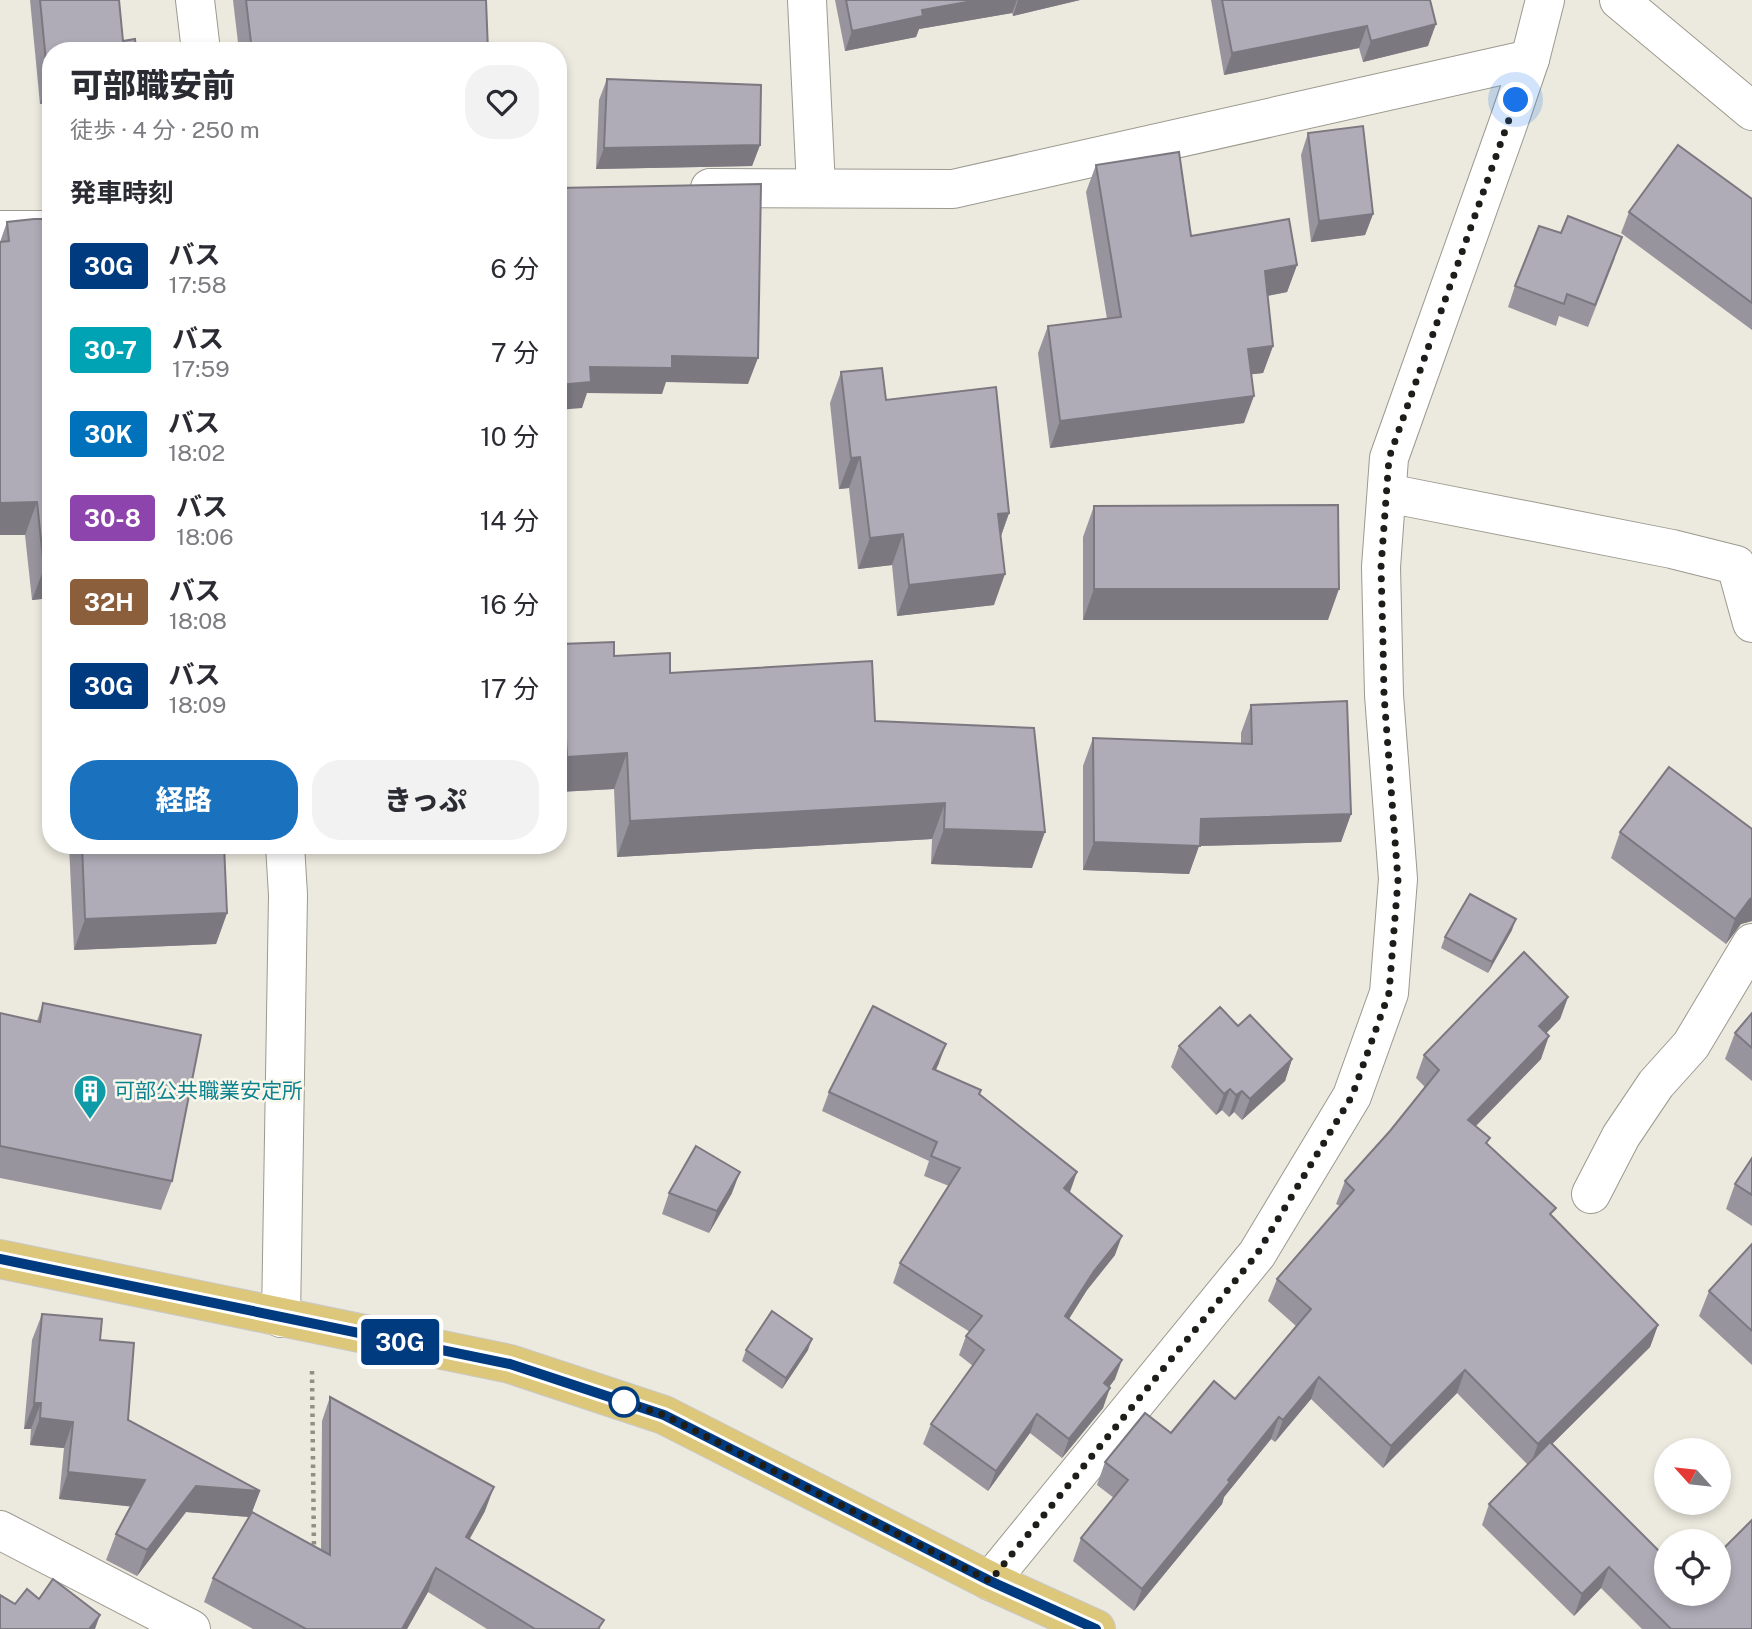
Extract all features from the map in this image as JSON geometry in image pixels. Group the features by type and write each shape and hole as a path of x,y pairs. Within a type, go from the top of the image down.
{"main road":[{"path":"0,1259 510,1364 664,1415 990,1581 1096,1629"}],"street":[{"path":"195,0 200,42"},
{"path":"807,0 816,187"},
{"path":"990,1581 1257,1254 1352,1096 1389,993 1398,880 1384,695 1381,567 1389,458 1530,59 1545,0"},
{"path":"1619,0 1752,111"},
{"path":"682,188 953,189 1530,59"},
{"path":"0,230 42,230"},
{"path":"1387,493 1672,549 1736,565 1752,623"},
{"path":"286,854 297,1321"},
{"path":"1591,1194 1621,1136 1656,1084 1691,1045 1752,943"},
{"path":"0,1530 191,1629"}],"path":[{"path":"297,1321 314,1560"}],"building":[{"path":"40,0 119,0 123,41 135,39 135,42 44,42"},
{"path":"246,0 486,0 488,42 251,42"},
{"path":"846,0 978,0 922,10 923,16 852,31"},
{"path":"1222,0 1430,0 1436,24 1371,41 1367,26 1232,53"},
{"path":"607,79 761,85 760,145 604,148"},
{"path":"1363,126 1373,214 1319,221 1308,133"},
{"path":"1678,145 1752,199 1752,303 1629,212"},
{"path":"1179,152 1191,236 1289,219 1297,265 1265,271 1273,346 1248,349 1254,396 1060,421 1048,326 1121,317 1096,165"},
{"path":"761,184 758,358 672,356 672,368 590,367 591,382 567,384 567,188"},
{"path":"1568,216 1622,237 1595,305 1567,294 1564,304 1515,286 1539,226 1561,233"},
{"path":"42,219 42,549 37,502 0,503 0,242 9,241 7,222"},
{"path":"882,368 886,400 996,387 1009,513 998,514 1005,574 909,585 903,534 870,538 860,457 851,458 841,372"},
{"path":"1338,505 1339,589 1094,589 1094,506"},
{"path":"614,642 614,656 670,653 670,673 872,661 875,721 1034,728 1045,832 944,829 945,803 630,821 627,753 567,757 567,644"},
{"path":"1347,701 1351,814 1201,819 1200,846 1094,842 1093,738 1252,744 1251,705"},
{"path":"1669,767 1752,829 1752,898 1735,919 1620,832"},
{"path":"82,854 224,854 227,913 85,919"},
{"path":"1470,894 1516,919 1492,962 1445,937"},
{"path":"1524,952 1568,997 1539,1026 1549,1036 1468,1120 1490,1138 1486,1143 1556,1208 1550,1214 1658,1325 1538,1444 1465,1370 1391,1446 1319,1377 1283,1420 1279,1417 1228,1480 1230,1482 1142,1589 1081,1538 1128,1480 1105,1462 1145,1413 1171,1433 1214,1381 1235,1399 1311,1309 1277,1279 1354,1190 1345,1181 1439,1070 1424,1055"},
{"name":"可部公共職業安定所","path":"43,1003 201,1035 172,1181 0,1146 0,1013 40,1022"},
{"path":"873,1006 946,1044 933,1069 981,1090 979,1094 1077,1172 1064,1188 1122,1236 1094,1271 1065,1316 1122,1360 1104,1383 1110,1388 1069,1439 1037,1414 996,1471 931,1424 984,1350 966,1336 982,1316 900,1263 960,1168 931,1156 937,1142 829,1092"},
{"path":"1220,1007 1238,1026 1250,1015 1292,1059 1250,1099 1242,1091 1236,1095 1230,1089 1224,1094 1179,1046"},
{"path":"1752,1013 1752,1048 1735,1033"},
{"path":"696,1146 740,1172 717,1211 669,1193"},
{"path":"1752,1158 1752,1195 1735,1184"},
{"path":"1752,1244 1752,1331 1709,1291"},
{"path":"772,1311 812,1339 786,1378 746,1350"},
{"path":"42,1314 102,1319 100,1340 134,1343 128,1420 260,1491 196,1486 147,1550 116,1534 145,1480 68,1472 73,1422 40,1418 41,1403 34,1403"},
{"path":"330,1397 494,1487 466,1537 604,1620 598,1629 535,1629 436,1568 402,1629 306,1629 213,1578 252,1512 330,1555"},
{"path":"1550,1442 1654,1546 1654,1606 1731,1606 1731,1541 1752,1520 1752,1629 1671,1629 1609,1567 1582,1594 1489,1504"},
{"path":"53,1579 100,1615 89,1629 0,1629 0,1595 15,1604 27,1589 39,1599"}],"bus line":[{"name":"30G","path":"0,1259 510,1364 664,1415 990,1581 1096,1629"}],"place":[{"name":"可部公共職業安定所","path":"90,1121"}],"route":[{"path":"624,1402 613,1398 664,1415 990,1581 1257,1254 1352,1096 1389,993 1398,880 1384,695 1381,567 1389,458 1516,100"}]}
